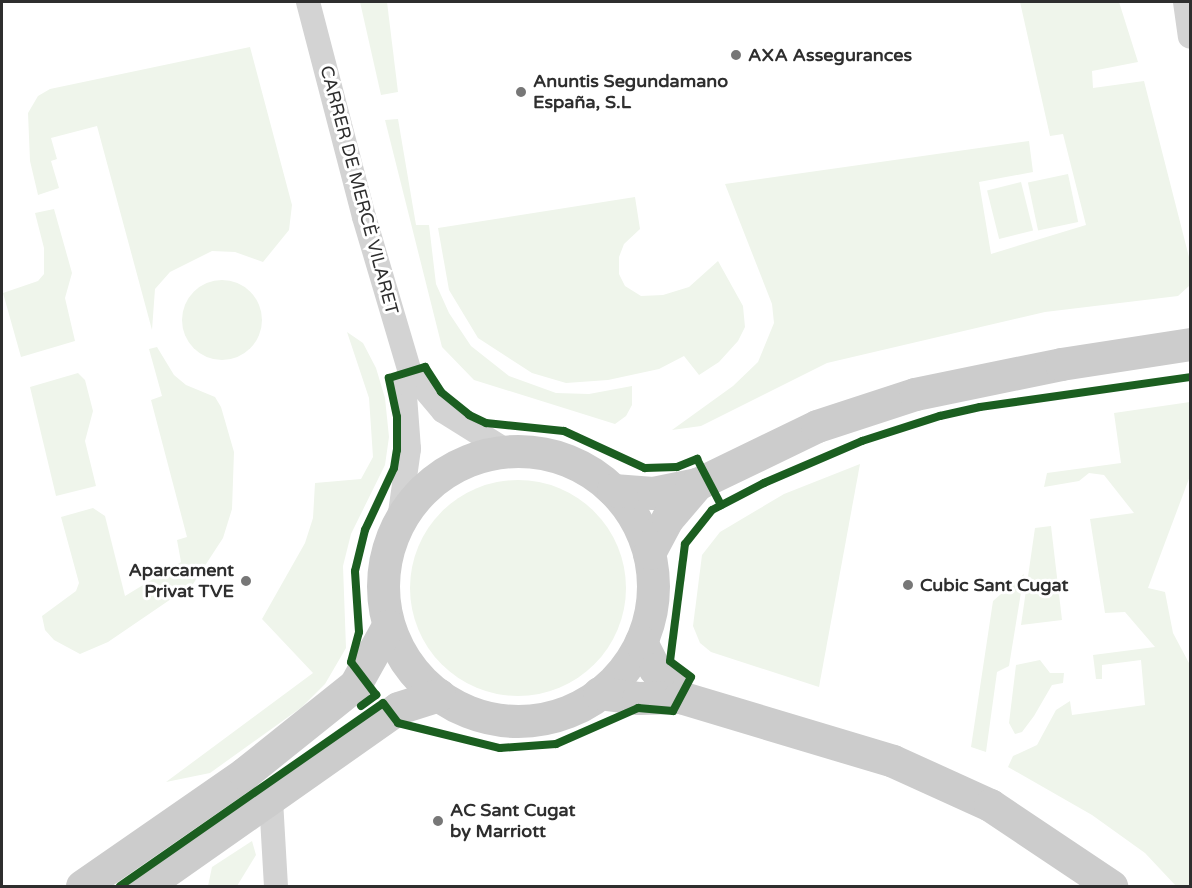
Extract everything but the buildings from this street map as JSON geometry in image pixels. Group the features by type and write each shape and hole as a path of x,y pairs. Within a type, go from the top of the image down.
{"street":[{"path":"1185,2 1191,37"},
{"name":"CARRER DE MERCÈ VILARET","path":"310,4 361,206 410,372 443,411 507,451"},
{"path":"613,490 653,493 697,484 817,426 915,394 1061,364 1191,344"},
{"name":"CARRER DE MERCÈ VILARET","path":"399,519 410,449 404,383 410,372"},
{"path":"507,451 540,452 572,462 613,490 639,525 649,553 653,598 641,642 619,675 599,693 562,713 521,721 479,716 439,695 408,665 388,626 382,574 386,551 399,519 416,495 439,476 464,461 507,451"},
{"path":"649,553 668,518 697,484"},
{"path":"82,886 245,773 355,685 388,626"},
{"path":"641,642 655,669 680,697"},
{"path":"599,693 638,698 680,697 893,761 990,805 1111,886"},
{"path":"145,886 271,800 398,708 439,695"},
{"path":"271,800 276,886"}],"shaded area":[{"path":"360,2 387,2 398,92 381,95"},
{"path":"1020,2 1119,2 1138,62 1092,71 1093,88 1144,81 1190,261 1189,286 1178,296 1045,312 827,363 701,426 672,430 733,386 758,362 774,323 772,304 725,184 1029,141 1033,172 979,182 991,254 1086,225 1063,134 1050,136"},
{"path":"250,47 292,205 289,230 263,262 235,252 212,251 170,272 155,289 152,330 97,126 51,138 57,159 51,161 59,188 38,195 30,161 28,113 38,96 50,89"},
{"path":"398,119 416,225 429,225 436,284 449,313 471,346 509,376 556,393 589,394 632,386 632,405 626,416 615,424 474,380 442,347 385,120"},
{"path":"1068,174 1078,222 1038,230 1028,183"},
{"path":"1021,182 1033,231 999,239 987,190"},
{"path":"635,197 640,229 624,244 619,257 619,274 625,286 641,296 663,295 689,287 718,261 743,306 745,327 738,341 719,362 699,375 684,356 659,369 608,380 566,383 532,373 478,338 449,290 438,228"},
{"path":"54,209 72,273 65,298 75,341 21,357 3,293 38,281 44,274 44,248 35,213"},
{"path":"222,280 237,283 250,292 259,305 262,320 259,335 250,348 237,357 222,360 207,357 194,348 185,335 182,320 185,305 194,292 207,283"},
{"path":"347,332 363,343 376,368 385,398 389,437 385,465 351,534 343,566 346,648 325,684 302,707 210,773 166,782 313,673 262,619 305,543 313,518 315,483 361,479 373,457 369,398"},
{"path":"157,347 174,375 186,385 215,397 221,407 234,452 232,509 223,538 193,584 108,642 80,654 54,640 45,630 42,616 76,591 79,583 61,517 93,508 105,516 125,596 181,562 177,540 187,537 151,400 162,396 149,349"},
{"path":"78,373 85,380 93,411 85,441 96,486 56,496 30,387"},
{"path":"1190,402 1190,476 1148,588 1165,592 1173,633 1190,665 1190,886 1176,886 1145,853 1092,815 1008,767 1013,756 1037,745 1056,710 1070,701 1072,715 1145,705 1141,660 1102,665 1102,679 1096,679 1093,655 1155,647 1125,612 1105,613 1090,519 1134,513 1104,475 1089,473 1079,481 1044,487 1047,473 1121,463 1114,413"},
{"path":"860,464 819,687 711,652 700,643 693,626 702,555 720,532 784,494"},
{"path":"518,480 539,482 559,488 578,498 594,512 608,528 618,547 624,567 626,588 624,609 618,629 608,648 594,664 578,678 559,688 539,694 518,696 497,694 477,688 458,678 442,664 428,648 418,629 412,609 410,588 412,567 418,547 428,528 442,512 458,498 477,488 497,482"},
{"path":"1051,526 1062,620 1021,625 1035,528"},
{"path":"1024,574 1009,666 997,672 986,752 971,747 993,601"},
{"path":"1040,660 1050,673 1064,673 1063,683 1052,685 1022,732 1015,734 1009,723 1016,665"},
{"path":"252,841 256,855 237,886 208,886 212,867"}],"cycle path":[{"path":"361,706 376,695 351,662 359,632 355,571 365,530 394,468 397,450 397,417 389,378 425,367 441,392 469,415 486,423 564,431 645,468 677,467 697,459 721,505"},
{"path":"120,886 383,703 398,723 500,748 556,744 638,708 673,711 691,677 670,661 685,544 712,510 764,483 862,441 940,416 980,407 1190,377"}],"place":[{"name":"AXA Assegurances","path":"736,55"},
{"name":"Anuntis Segundamano España, S.L","path":"521,92"},
{"name":"Aparcament Privat TVE","path":"246,581"},
{"name":"Cubic Sant Cugat","path":"908,585"},
{"name":"AC Sant Cugat by Marriott","path":"438,821"}]}
